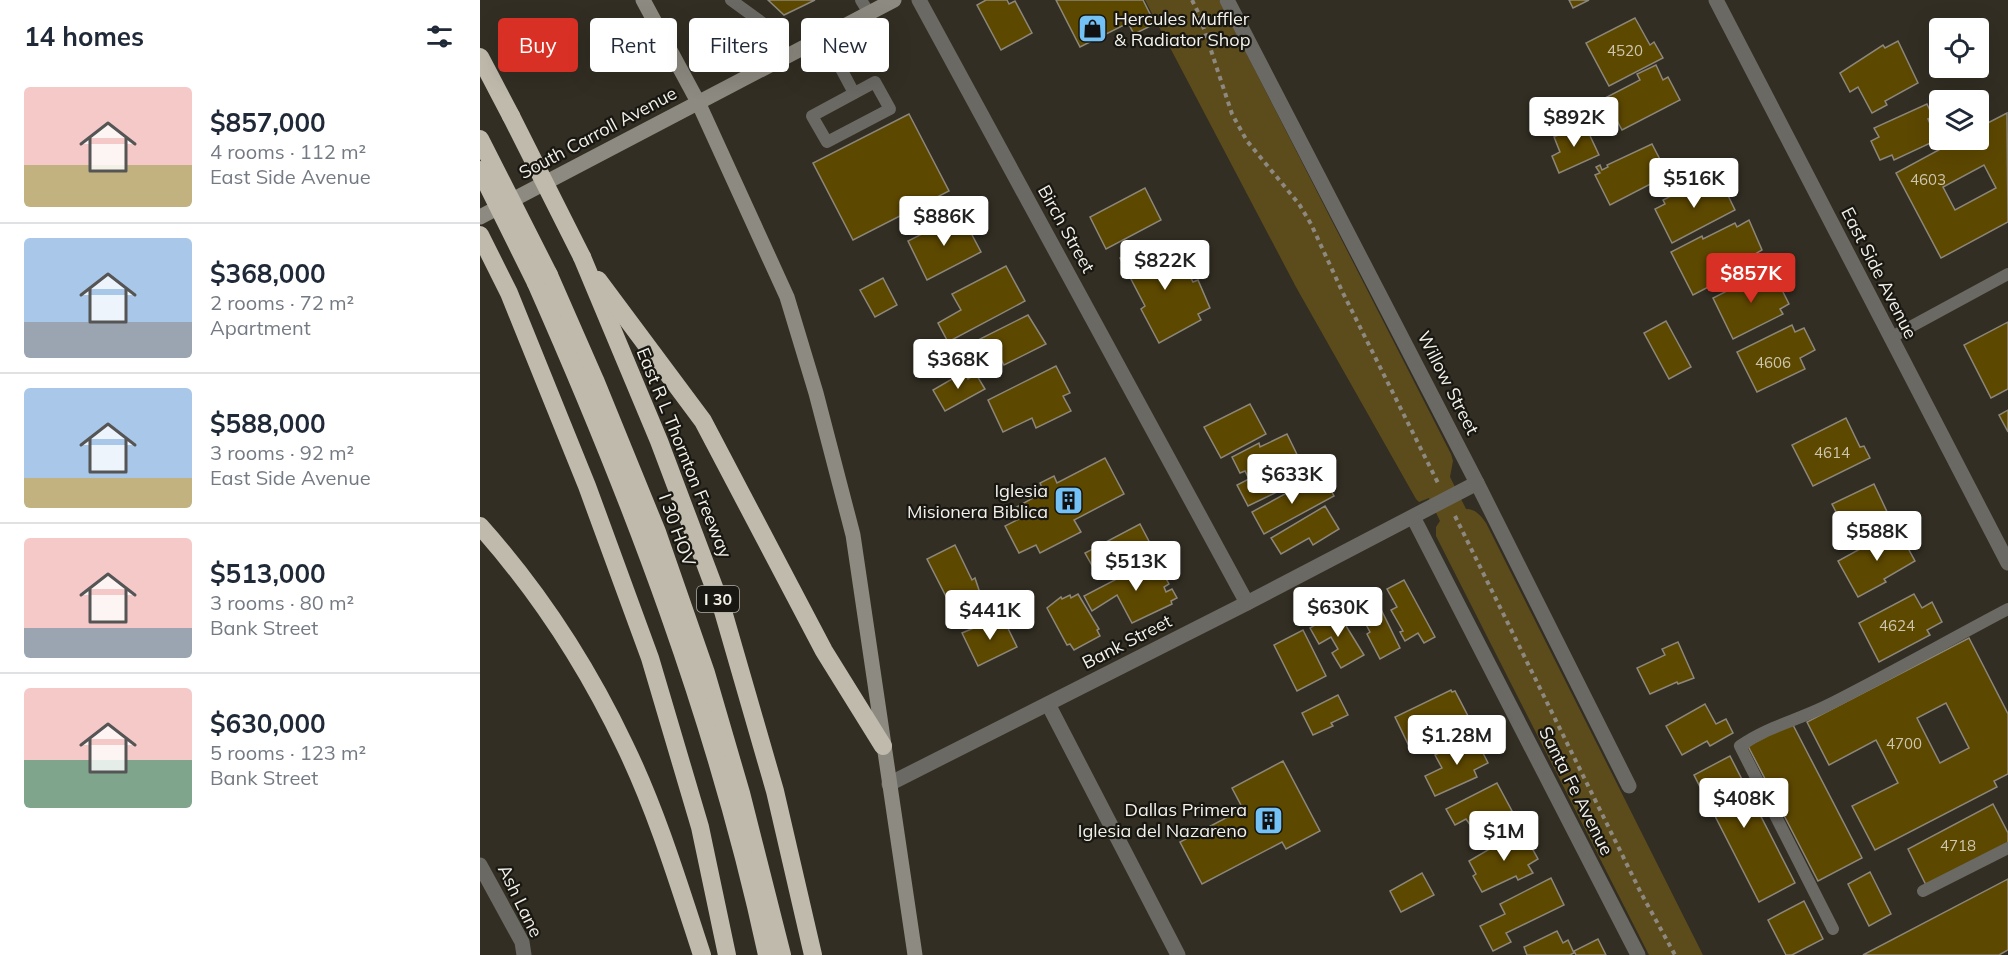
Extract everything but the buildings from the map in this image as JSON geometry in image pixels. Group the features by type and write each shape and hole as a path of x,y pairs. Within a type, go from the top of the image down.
{"highway":[{"name":"East R L Thornton Freeway","path":"480,57 582,257 659,441 723,611 775,791 813,955"},
{"name":"I 30 HOV","path":"480,139 542,279 667,604 701,707 735,827 767,955"},
{"name":"I 30 HOV","path":"480,170 542,279 595,380 657,532 706,673 741,793 782,955"},
{"path":"480,235 509,293 587,486 650,658 700,826 727,955"},
{"path":"582,257 703,421 824,651 883,746"},
{"path":"480,526 505,553 554,619 591,678 626,747 658,826 702,955"}],"main road":[{"path":"643,0 698,102 787,297 816,393 853,535 915,955"},
{"name":"South Carroll Avenue","path":"850,18 865,7 894,0"},
{"name":"South Carroll Avenue","path":"480,216 755,72"}],"street":[{"name":"Birch Street","path":"919,0 1247,603"},
{"name":"Willow Street","path":"1227,0 1477,483 1629,786"},
{"name":"East Side Avenue","path":"1716,0 2008,563"},
{"name":"Bank Street","path":"889,784 1247,603 1477,483"},
{"name":"Santa Fe Avenue","path":"1413,517 1638,955"},
{"path":"1048,704 1178,955"},
{"name":"Ash Lane","path":"480,865 522,942 524,955"}],"lane":[{"path":"732,0 756,18"},
{"path":"843,72 854,93"},
{"path":"875,82 890,109 827,142 812,116 854,93 875,82"},
{"path":"1890,338 2008,274"},
{"path":"1833,929 1740,746 1752,737 1783,722 1821,708 2008,609"},
{"path":"1923,891 2008,848"}],"path":[{"path":"1192,0 1232,114 1247,141 1289,191 1311,224 1439,486"},
{"path":"1453,512 1580,765 1641,893 1675,955"}],"shaded area":[{"path":"1145,0 1219,0 1451,454 1453,461 1450,477 1466,509 1480,515 1486,523 1703,955 1649,955 1436,536 1436,527 1440,521 1429,498 1419,502 1416,499 1296,287"}],"place":[{"name":"Hercules Muffler & Radiator Shop","path":"1093,29"},
{"name":"Iglesia Misionera Biblica","path":"1069,501"},
{"name":"Dallas Primera Iglesia del Nazareno","path":"1268,820"}]}
